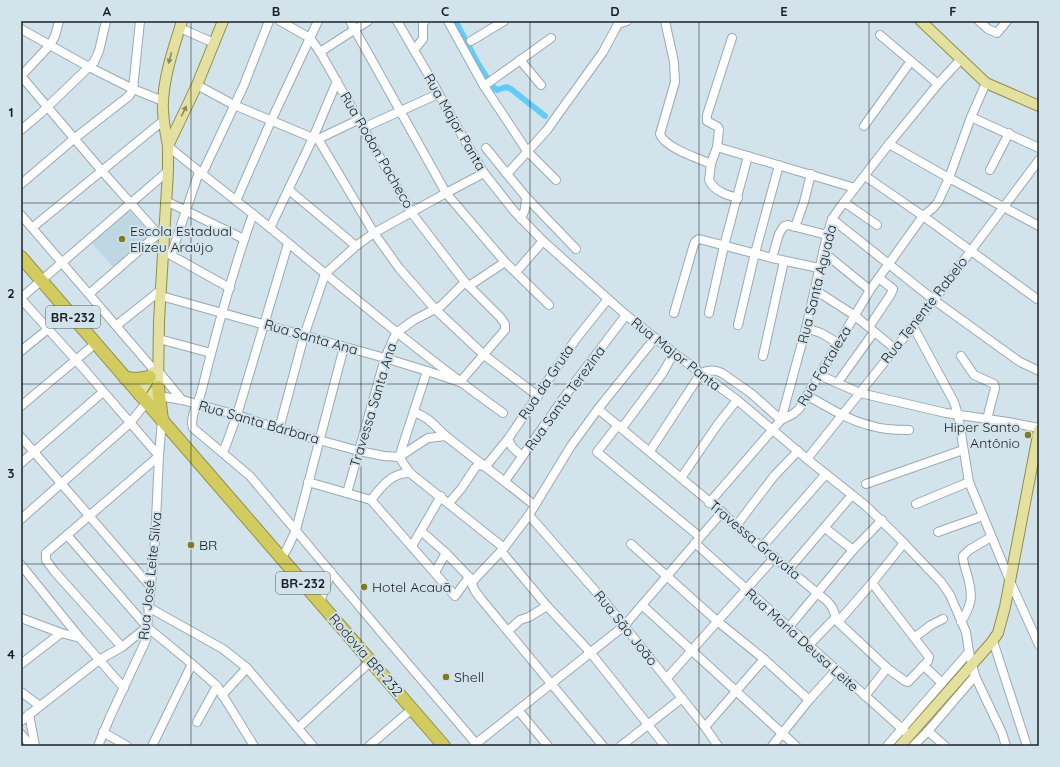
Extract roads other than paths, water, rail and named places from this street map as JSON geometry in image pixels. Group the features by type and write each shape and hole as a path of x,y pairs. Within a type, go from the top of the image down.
{"highway":[{"name":"BR-232","path":"21,257 162,420"},
{"path":"125,378 137,379 155,370"},
{"path":"159,392 162,420"},
{"name":"Rodovia BR-232","path":"162,420 444,746"}],"main road":[{"path":"168,146 197,85 223,21"},
{"path":"921,21 986,83 1039,106"},
{"path":"143,399 155,370 159,339 161,293 168,254 161,236 166,201 168,171 168,146 163,101 167,74 180,23"},
{"path":"143,399 159,392 155,370"},
{"path":"900,746 906,732 975,662 992,642 1000,626 1039,429"}],"street":[{"path":"59,21 55,36 50,45 21,76 102,171 161,236 89,294"},
{"path":"21,130 94,62 99,51 106,21"},
{"path":"21,184 75,138 129,96 132,89 140,21"},
{"path":"230,288 168,254 201,173 253,63 269,21"},
{"name":"Rua Rodon Pacheco","path":"280,21 310,38 337,81 411,212 467,284 505,324 505,330 484,355"},
{"path":"236,201 271,121 318,21"},
{"path":"350,21 446,192 505,262 549,305"},
{"path":"320,52 368,21"},
{"name":"Rua Major Panta","path":"397,21 484,173 521,219 543,241 626,315 674,354 736,400 882,520 946,589 962,622 967,637 969,652 975,662 975,676 1002,733 1006,746"},
{"path":"414,50 423,39 423,24 425,21"},
{"path":"448,21 488,83 527,151 556,180"},
{"path":"470,41 504,21"},
{"path":"507,174 547,130 603,52 616,22 628,21"},
{"path":"665,21 674,62 675,82 660,134 664,141 672,146 711,164"},
{"path":"979,21 988,30 997,33 1007,21"},
{"path":"180,23 214,43"},
{"path":"21,29 132,89 163,101"},
{"path":"880,35 938,84"},
{"path":"488,83 551,38"},
{"path":"732,38 707,115 707,121 718,127 719,130 717,148 711,164 709,180 713,187 719,191 729,196 738,198"},
{"name":"Rua Santa Aguada","path":"709,502 781,420 806,328 819,268 832,219 889,144 938,84 961,59"},
{"path":"520,60 541,84"},
{"path":"864,126 911,61"},
{"path":"270,228 315,138 337,81"},
{"name":"Rua Fortaleza","path":"781,420 793,414 803,404 870,290 923,216 938,202 949,178 971,117 986,83"},
{"path":"197,85 234,105 315,138 374,233 399,268 435,310 484,355 538,396"},
{"path":"363,128 438,94"},
{"path":"971,117 1009,133 1039,148"},
{"path":"33,227 164,120"},
{"path":"315,138 358,120"},
{"path":"990,170 1009,133"},
{"path":"889,144 1039,226"},
{"path":"168,146 253,214 396,333 503,413"},
{"path":"486,148 526,197 576,249"},
{"path":"717,148 855,188"},
{"path":"709,313 724,246 748,156"},
{"name":"Rua Tenente Rabelo","path":"807,459 894,348 934,300 1039,160"},
{"path":"738,324 755,253 779,165"},
{"path":"122,647 50,565 46,560 46,553 159,456 21,299 168,171"},
{"path":"279,429 304,336 325,274 356,246 374,233 446,192 484,173"},
{"path":"791,226 804,202 811,174"},
{"path":"865,176 923,216 1037,299"},
{"path":"289,190 356,246"},
{"path":"521,219 525,209 526,197"},
{"path":"166,201 186,209 244,239"},
{"path":"844,202 877,225"},
{"path":"253,214 222,312 198,405 191,424 202,437 250,476 476,745 624,626 668,577 722,512"},
{"path":"21,215 182,400"},
{"path":"832,219 934,300 1020,362 1039,371"},
{"path":"772,258 781,229 784,226 791,226 827,235"},
{"path":"674,313 696,240 819,268"},
{"path":"516,272 543,241"},
{"path":"223,453 238,415 288,244"},
{"path":"823,252 870,290"},
{"path":"763,356 784,261"},
{"name":"Travessa Santa Ana","path":"347,493 385,358 396,333 414,320 435,310 467,284 505,262"},
{"path":"838,382 891,294 892,290 879,278"},
{"path":"815,290 854,316 894,348"},
{"path":"117,325 161,293"},
{"name":"Rua Santa Ana","path":"161,293 304,336 427,370 460,382"},
{"name":"Rua da Gruta","path":"486,466 508,439 576,339 608,298"},
{"name":"Rua Santa Terezina","path":"505,481 570,389 626,315"},
{"path":"913,326 954,402 958,415 969,482 991,537 1039,646"},
{"path":"806,328 821,333 838,343"},
{"path":"21,352 48,329"},
{"path":"308,482 371,500 455,596 503,550 529,515 571,446 598,409 655,338"},
{"path":"159,339 211,353"},
{"path":"21,406 96,343"},
{"path":"281,558 296,530 344,347"},
{"path":"620,427 662,374 674,354"},
{"path":"460,382 484,355"},
{"path":"961,356 974,375 994,384 995,388 987,419"},
{"path":"399,457 427,370"},
{"path":"650,451 701,373 705,372 717,371 722,373 752,394 781,420"},
{"path":"819,375 838,382 860,393 946,413 1039,429"},
{"path":"21,463 103,392"},
{"name":"Rua Santa Bárbara","path":"159,392 198,405 238,415 279,429 359,451 384,456 399,457"},
{"path":"808,396 843,415 870,426 883,429 909,430"},
{"path":"21,519 130,423 143,399"},
{"path":"681,478 736,400"},
{"name":"Travessa Gravata","path":"598,409 722,512 736,526 818,592 832,607 837,619 887,668 908,682 926,663"},
{"path":"414,412 423,415 434,423 446,436 534,505"},
{"name":"Rua José Leite Silva","path":"98,746 146,640 156,525 162,420"},
{"name":"Rua Maria Deusa Leite","path":"620,427 598,452 698,540 746,589 906,732"},
{"path":"399,457 417,446 425,439 446,436"},
{"path":"21,437 150,586"},
{"path":"508,439 512,447 522,456"},
{"path":"866,484 963,450"},
{"path":"736,526 774,476 798,451"},
{"path":"399,457 410,472 441,496 503,550 547,606 590,652 665,746"},
{"path":"449,503 478,465 486,466"},
{"path":"371,500 385,483 394,476 401,473 410,472"},
{"path":"762,546 826,474"},
{"path":"916,504 969,482"},
{"path":"789,568 852,495"},
{"path":"412,546 441,496"},
{"name":"Rua São João","path":"529,515 600,596 667,678 705,727 715,745"},
{"path":"938,532 983,516"},
{"path":"789,627 853,550 882,520"},
{"path":"825,528 853,550"},
{"path":"421,531 446,553 470,580 478,595 603,746"},
{"path":"67,535 147,627 216,686 254,746"},
{"path":"962,622 970,607 972,594 963,556 969,550 991,537"},
{"path":"809,645 872,583 904,543"},
{"path":"631,544 717,621 764,659 809,700"},
{"path":"434,572 446,553"},
{"path":"667,678 775,558"},
{"path":"22,568 124,688"},
{"path":"320,602 331,572"},
{"path":"872,583 915,637 929,657 926,663 942,683"},
{"path":"642,605 796,746"},
{"path":"508,631 520,620 529,617 547,606"},
{"path":"148,607 223,649 247,668 313,746"},
{"path":"21,618 61,633 80,638"},
{"path":"915,637 942,619"},
{"path":"21,721 99,660 122,647 147,627"},
{"path":"21,664 61,633"},
{"path":"992,642 1026,743"},
{"path":"887,746 906,732 942,683 969,652"},
{"path":"705,727 737,692 764,659"},
{"path":"298,728 370,662"},
{"path":"152,746 192,664"},
{"path":"222,695 247,668"},
{"path":"865,696 887,668"},
{"path":"772,746 809,700 836,670"},
{"path":"913,746 928,731 975,676"},
{"path":"197,722 216,686"},
{"path":"21,692 40,706"},
{"path":"621,746 682,698"},
{"path":"369,746 412,709"},
{"path":"518,710 548,746"},
{"path":"29,714 36,746"},
{"path":"928,731 945,746"},
{"path":"104,732 127,746"},
{"path":"21,734 31,746"}],"waterway":[{"path":"456,21 477,62 493,87 497,90 506,87 511,89 545,116"}],"place":[{"name":"Escola Estadual Elizeu Araújo","path":"122,239"},
{"name":"Hiper Santo Antônio","path":"1028,435"},
{"name":"BR","path":"191,545"},
{"name":"Hotel Acauã","path":"364,587"},
{"name":"Shell","path":"446,677"}]}
